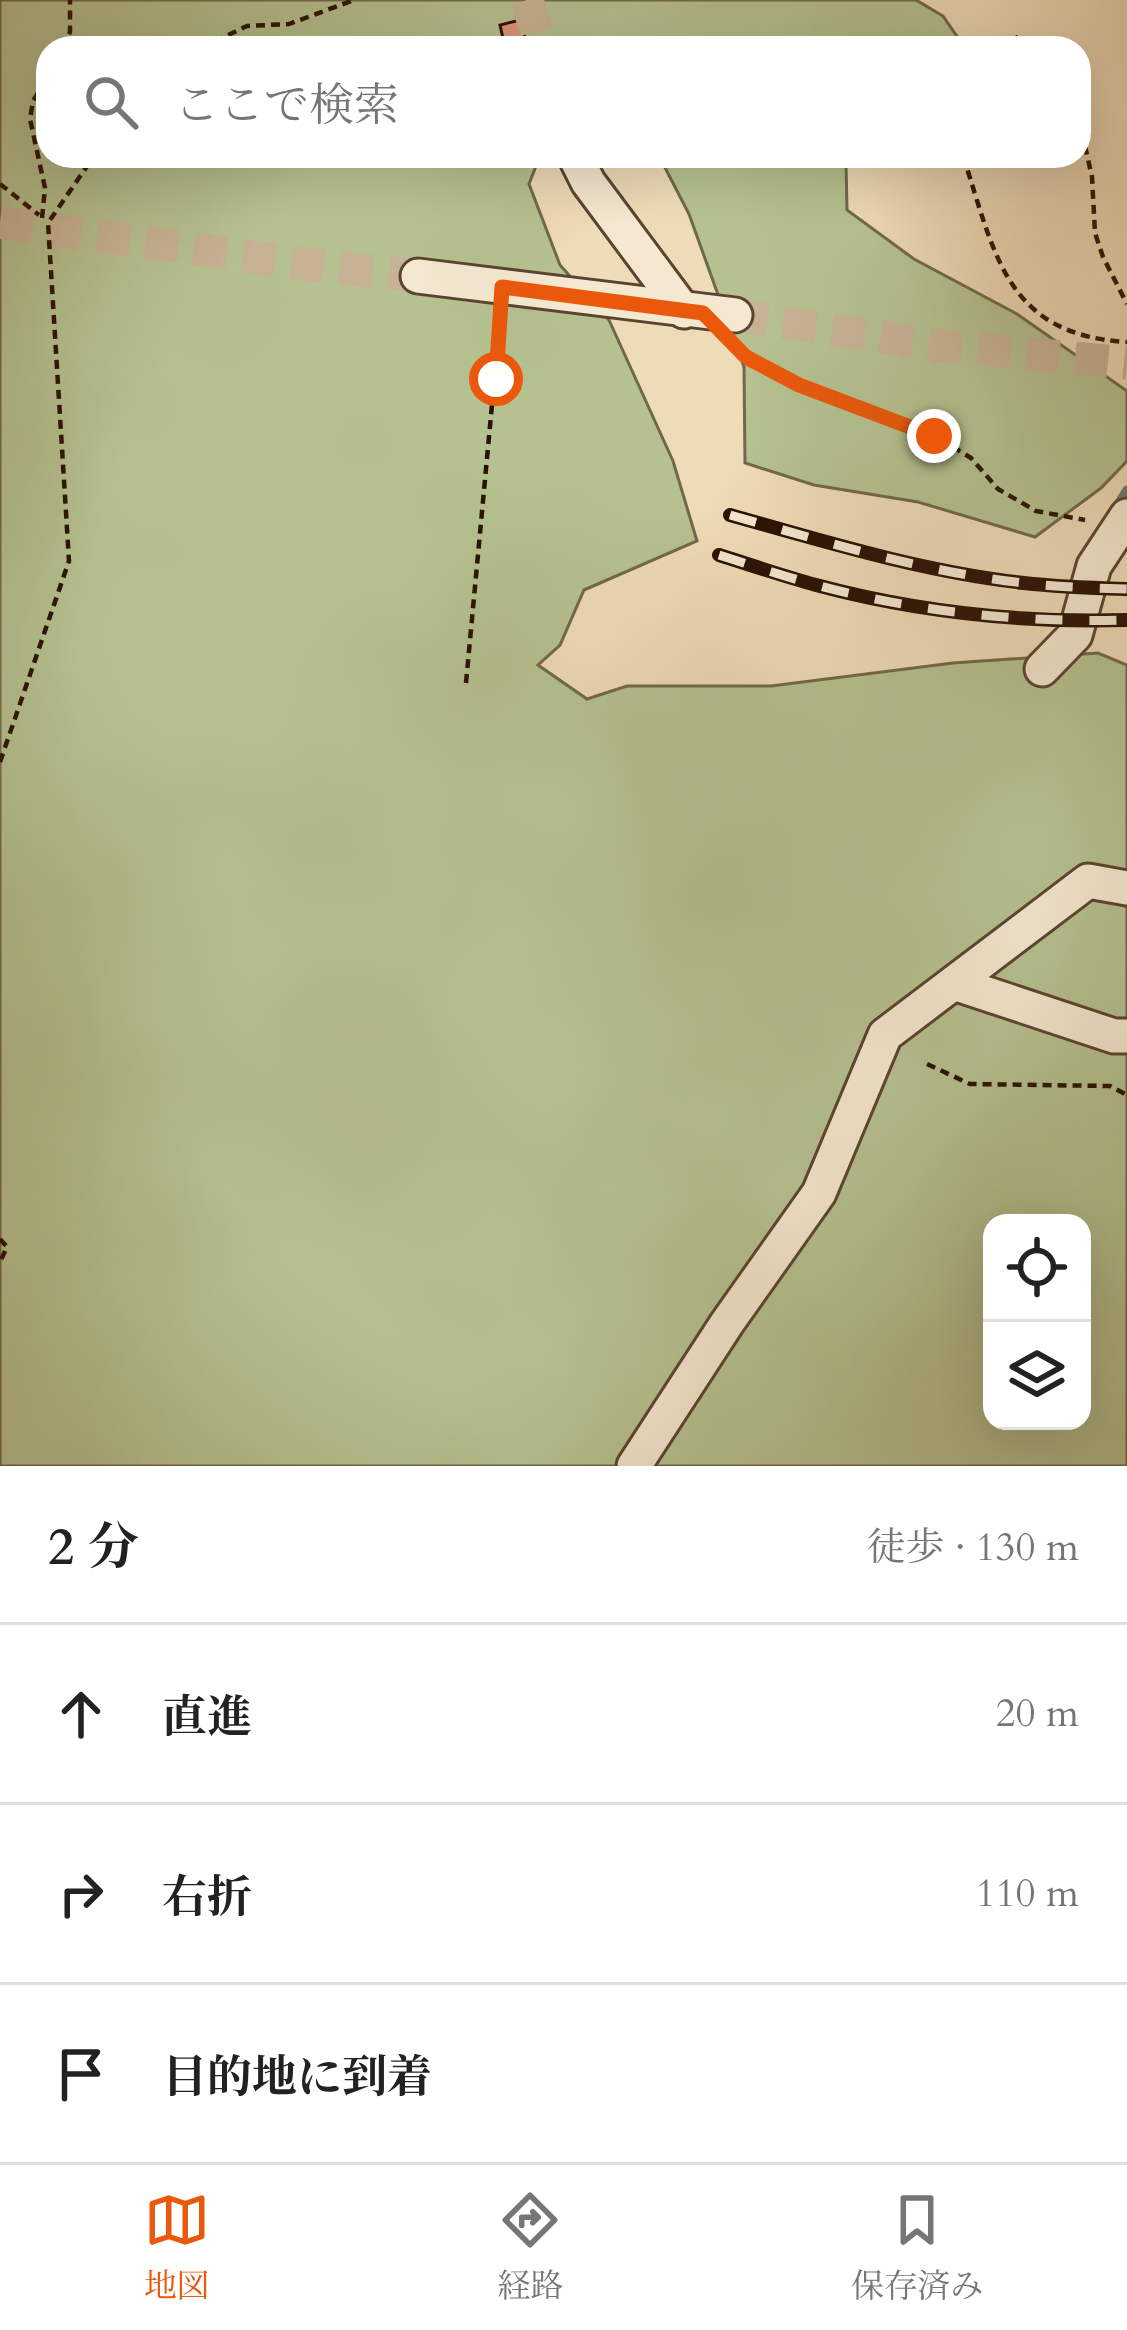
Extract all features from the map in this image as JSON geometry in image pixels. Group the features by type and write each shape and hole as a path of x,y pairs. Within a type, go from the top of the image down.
{"street":[{"path":"580,168 707,313"},
{"path":"418,276 707,313"},
{"path":"1042,669 1075,634 1094,566 1127,515"},
{"path":"634,1466 820,1192 885,1035 1088,881 1127,888"},
{"path":"954,983 1114,1036 1127,1036"}],"path":[{"path":"68,36 70,0"},
{"path":"226,36 247,26 289,24 354,0"},
{"path":"36,96 29,119 36,149"},
{"path":"0,762 68,561 40,168"},
{"path":"45,221 85,168"},
{"path":"967,168 1001,264 1040,318 1063,330 1127,342"},
{"path":"1090,168 1095,233 1127,304"},
{"path":"0,184 45,221"},
{"path":"466,683 502,287"},
{"path":"707,313 746,357 799,385 934,436 971,458 998,489 1036,511 1089,520"},
{"path":"927,1064 970,1084 1110,1086 1127,1095"},
{"path":"0,1239 7,1247 0,1262"}],"green space":[{"path":"0,0 916,0 943,16 957,36 36,36 36,168 535,168 529,184 560,265 609,320 673,461 697,541 584,590 560,645 538,665 587,699 627,686 771,686 953,663 1098,653 1127,665 1127,1466 0,1466"},
{"path":"665,168 846,168 847,210 914,259 1017,314 1127,391 1127,461 1101,488 1035,537 918,502 814,485 745,463 744,367 689,214"}],"building":[{"path":"520,20 524,36 502,36 500,25"}],"waterway":[{"path":"1115,509 1127,490"}],"tunnel":[{"path":"527,0 538,36"},
{"path":"0,222 418,276"},
{"path":"735,315 934,345 1127,363"}],"railway":[{"path":"730,515 949,572 1127,589"},
{"path":"719,555 816,585 931,609 1049,620 1127,620"}],"route":[{"path":"496,379 502,287 703,313 746,357 799,385 934,436"}]}
